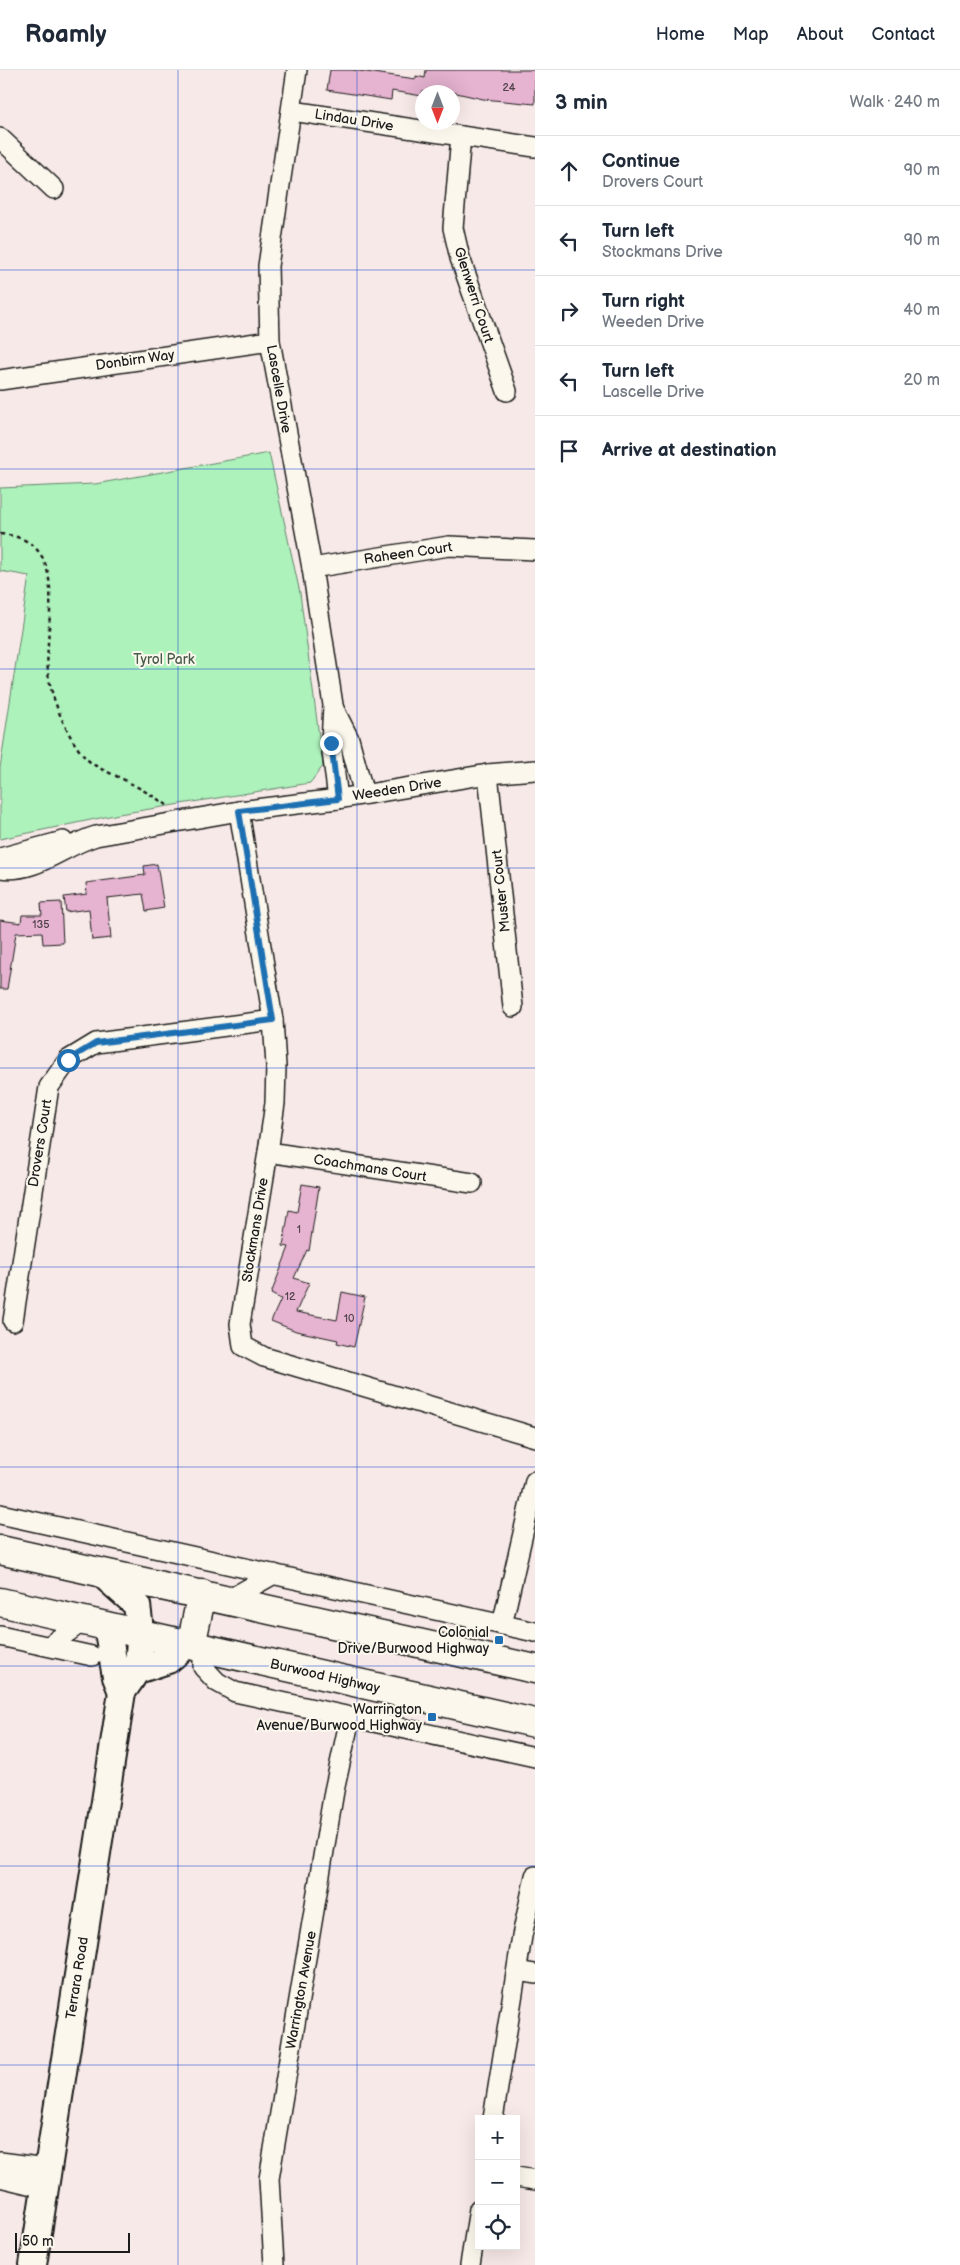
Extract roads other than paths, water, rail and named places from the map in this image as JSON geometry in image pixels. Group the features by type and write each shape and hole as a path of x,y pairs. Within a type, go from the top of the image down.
{"highway":[{"path":"0,1550 535,1669"},
{"path":"194,1646 215,1597"},
{"name":"Burwood Highway","path":"0,1602 535,1722"}],"street":[{"name":"Lascelle Drive","path":"297,70 268,266 270,341 312,568 333,706 331,743 338,799"},
{"name":"Lindau Drive","path":"292,111 535,147"},
{"name":"Glenwerri Court","path":"460,136 453,228 460,258 507,391"},
{"path":"0,138 54,189"},
{"name":"Donbirn Way","path":"0,380 270,341"},
{"name":"Raheen Court","path":"312,568 449,546 535,550"},
{"name":"Lascelle Drive","path":"333,706 348,739 364,794"},
{"name":"Weeden Drive","path":"0,858 20,854 50,844 82,840 239,811 338,799 488,774 535,770"},
{"name":"Muster Court","path":"488,774 514,1007"},
{"name":"Stockmans Drive","path":"239,811 273,1020 276,1066 275,1103 240,1324 243,1346 264,1357 535,1436"},
{"name":"Weeden Drive","path":"0,868 15,868 34,864 82,840"},
{"name":"Drovers Court","path":"13,1321 49,1087 68,1060 96,1043 273,1020"},
{"name":"Coachmans Court","path":"268,1152 472,1183"},
{"path":"502,1625 535,1481"},
{"path":"0,1514 535,1632"},
{"name":"Terrara Road","path":"33,2265 129,1681 140,1634 137,1605 100,1572"},
{"path":"215,1597 274,1574"},
{"path":"48,1646 95,1623"},
{"name":"Terrara Road","path":"95,1623 116,1677 129,1681"},
{"path":"0,1636 92,1656"},
{"path":"129,1681 194,1646 203,1667 225,1688 350,1718 535,1757"},
{"name":"Warrington Avenue","path":"274,2265 269,2179 334,1792 350,1718"},
{"path":"494,2115 526,1972 522,1936 535,1876"},
{"path":"0,2162 46,2178"},
{"path":"0,2177 46,2178"},
{"path":"520,2178 535,2180"},
{"path":"470,2265 475,2234"}],"place":[{"name":"Colonial Drive/Burwood Highway","path":"499,1640"},
{"name":"Warrington Avenue/Burwood Highway","path":"432,1717"}],"park label":[{"name":"Tyrol Park","path":"164,659"}]}
